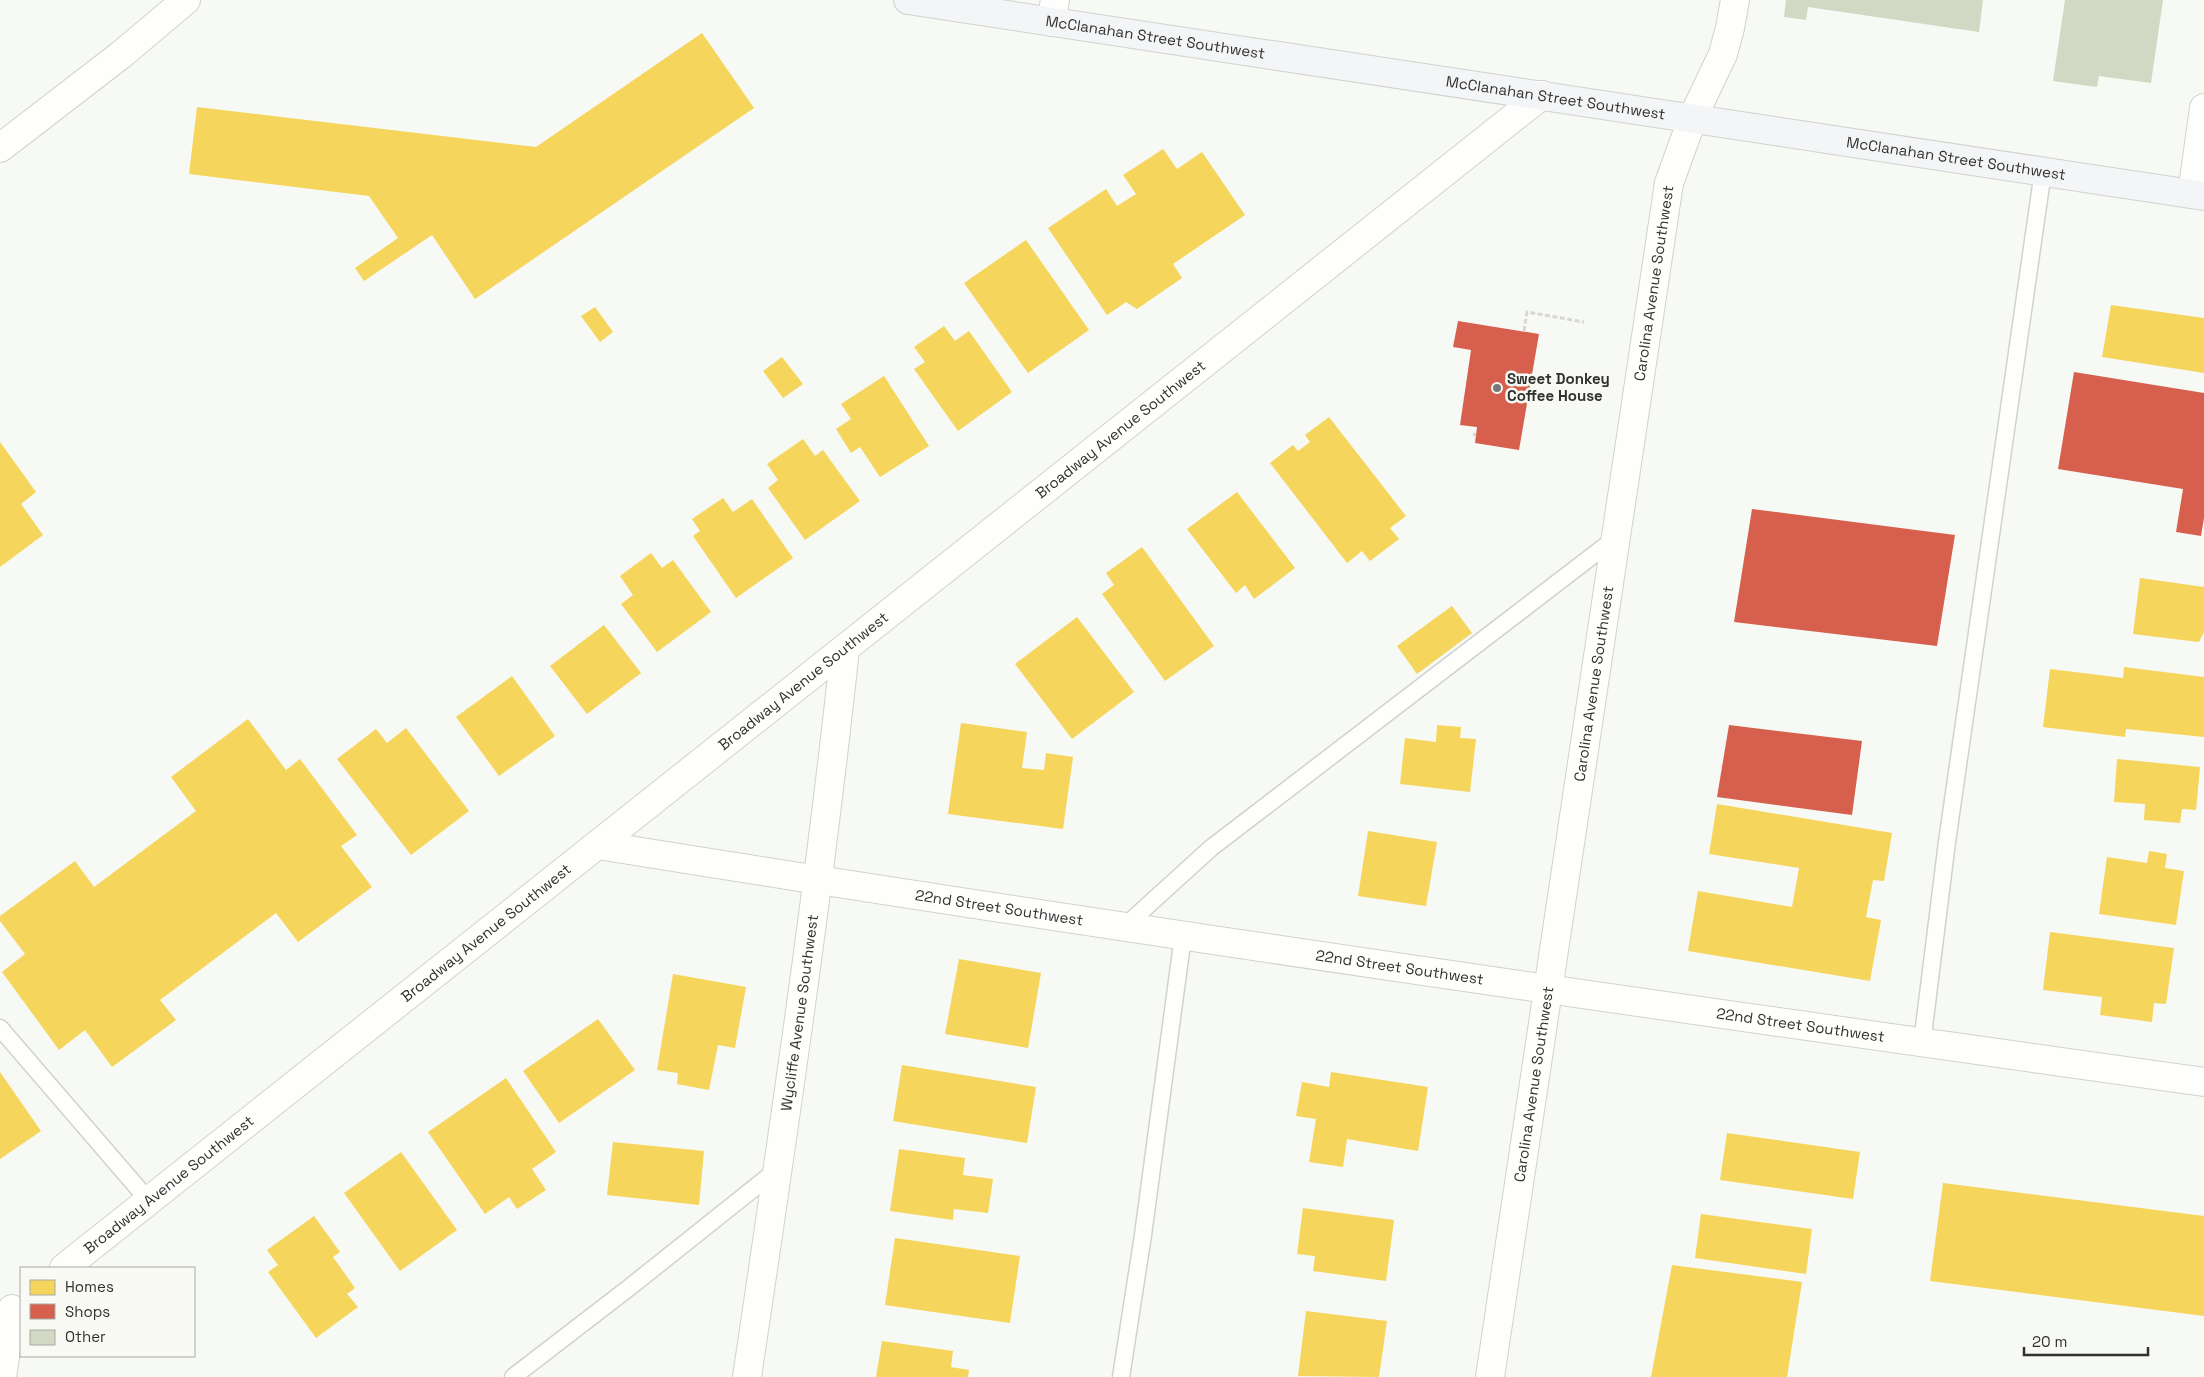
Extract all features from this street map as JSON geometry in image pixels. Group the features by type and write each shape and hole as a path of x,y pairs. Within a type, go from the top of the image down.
{"main road":[{"name":"McClanahan Street Southwest","path":"908,0 1053,11 1542,95 2198,195"}],"street":[{"path":"0,148 122,54 186,0"},
{"name":"Carolina Avenue Southwest","path":"1490,1377 1550,991 1669,183 1692,117 1723,54 1735,0"},
{"name":"Broadway Avenue Southwest","path":"65,1267 1542,95"},
{"path":"2198,195 2204,108"},
{"name":"Wycliffe Avenue Southwest","path":"747,1377 778,1169 817,880 845,649"},
{"name":"22nd Street Southwest","path":"598,844 817,880 1550,991 2204,1082"},
{"path":"2,1377 11,1310"}],"lane":[{"path":"1922,1043 1947,842 2043,171"},
{"path":"1124,927 1211,848 1616,537"},
{"path":"1121,1377 1143,1235 1183,936"},
{"path":"0,1028 149,1201"},
{"path":"513,1377 778,1169"}],"path":[{"path":"1524,331 1527,312 1584,322"}],"building: Homes":[{"path":"702,33 754,108 475,299 432,235 364,281 355,268 398,238 369,196 189,174 197,107 536,147"},
{"path":"1163,149 1177,169 1202,152 1245,215 1173,264 1182,278 1137,309 1126,302 1107,315 1048,228 1106,189 1117,206 1136,194 1123,175"},
{"path":"1026,240 1089,330 1028,373 964,283"},
{"path":"2111,305 2204,318 2204,373 2102,357"},
{"path":"595,307 613,332 600,342 581,316"},
{"path":"944,326 955,341 969,331 1012,392 958,431 914,369 925,362 914,347"},
{"path":"782,357 803,384 783,398 763,371"},
{"path":"884,376 929,446 880,477 860,447 851,453 836,429 851,419 841,404"},
{"path":"1329,417 1406,516 1390,528 1399,539 1370,561 1362,551 1347,563 1270,463 1293,445 1298,451 1310,442 1305,435"},
{"path":"803,439 815,456 823,450 860,501 805,540 768,488 778,480 767,464"},
{"path":"0,442 36,492 21,504 43,535 0,567"},
{"path":"1237,492 1295,568 1254,599 1245,585 1236,593 1187,529"},
{"path":"723,498 733,512 752,499 793,558 736,598 693,536 700,531 692,519"},
{"path":"1142,547 1214,646 1165,681 1102,594 1114,585 1106,573"},
{"path":"651,553 662,568 673,560 711,612 657,652 621,604 633,595 620,576"},
{"path":"2140,578 2204,587 2204,632 2199,642 2133,634"},
{"path":"1452,606 1472,633 1417,674 1397,646"},
{"path":"1077,617 1134,692 1072,739 1015,664"},
{"path":"604,625 641,673 587,714 550,666"},
{"path":"2124,667 2204,677 2204,737 2126,729 2125,737 2043,727 2050,669 2123,678"},
{"path":"512,676 555,736 499,776 456,717"},
{"path":"248,719 286,770 300,759 357,835 341,846 372,887 298,942 276,913 160,1000 176,1020 112,1067 85,1030 59,1050 2,972 25,954 0,921 0,916 75,861 94,887 196,811 171,777"},
{"path":"961,723 1027,732 1022,768 1044,770 1046,753 1073,757 1063,829 948,814"},
{"path":"1437,725 1461,727 1460,738 1476,739 1470,792 1400,784 1405,738 1436,742"},
{"path":"406,728 469,811 411,855 337,759 376,729 387,743"},
{"path":"2117,759 2200,767 2196,810 2182,809 2180,823 2144,820 2145,804 2114,802"},
{"path":"1717,804 1892,833 1884,881 1873,880 1866,917 1881,920 1870,981 1688,951 1698,891 1792,907 1799,868 1709,854"},
{"path":"1368,831 1437,842 1426,906 1358,896"},
{"path":"2149,851 2167,854 2165,868 2184,871 2176,925 2099,914 2107,857 2147,863"},
{"path":"2050,932 2174,948 2166,1004 2154,1003 2152,1022 2100,1015 2102,997 2043,990"},
{"path":"959,959 1041,973 1028,1048 945,1034"},
{"path":"673,974 746,987 735,1048 718,1045 709,1090 677,1084 678,1073 657,1070"},
{"path":"598,1019 635,1070 559,1123 523,1071"},
{"path":"902,1065 1036,1087 1027,1143 893,1121"},
{"path":"0,1072 41,1131 0,1159"},
{"path":"1331,1072 1428,1087 1418,1151 1347,1139 1343,1167 1309,1162 1316,1119 1296,1116 1302,1082 1329,1087"},
{"path":"506,1078 556,1152 532,1169 546,1190 517,1209 509,1197 485,1214 428,1132"},
{"path":"1727,1133 1860,1152 1853,1199 1720,1180"},
{"path":"613,1142 704,1151 699,1205 607,1195"},
{"path":"899,1149 965,1158 963,1175 993,1179 988,1213 954,1209 953,1220 890,1211"},
{"path":"401,1152 457,1230 400,1271 344,1193"},
{"path":"1943,1183 2204,1216 2204,1316 1930,1281"},
{"path":"1303,1208 1394,1220 1386,1281 1313,1271 1315,1256 1297,1254"},
{"path":"1701,1214 1812,1229 1806,1274 1695,1258"},
{"path":"314,1216 340,1252 333,1257 355,1288 347,1294 358,1307 316,1338 268,1272 278,1265 267,1250"},
{"path":"895,1238 1020,1256 1010,1323 885,1305"},
{"path":"1672,1265 1802,1282 1787,1377 1651,1377"},
{"path":"1306,1311 1387,1321 1379,1377 1298,1376"},
{"path":"882,1341 953,1351 951,1367 969,1370 968,1377 876,1377"}],"building: Shops":[{"name":"Sweet Donkey Coffee House","path":"1458,321 1539,334 1519,450 1475,443 1477,427 1460,425 1471,350 1453,347"},
{"path":"2074,372 2204,393 2204,518 2201,536 2176,532 2183,489 2058,469"},
{"path":"1752,509 1955,535 1937,646 1734,622"},
{"path":"1729,725 1862,741 1852,815 1717,797"}],"building: Other":[{"path":"1786,0 1983,0 1979,32 1808,7 1806,20 1784,17"},
{"path":"2065,0 2163,0 2151,83 2099,76 2097,87 2053,81"}],"place":[{"name":"Sweet Donkey Coffee House","path":"1497,388"}]}
